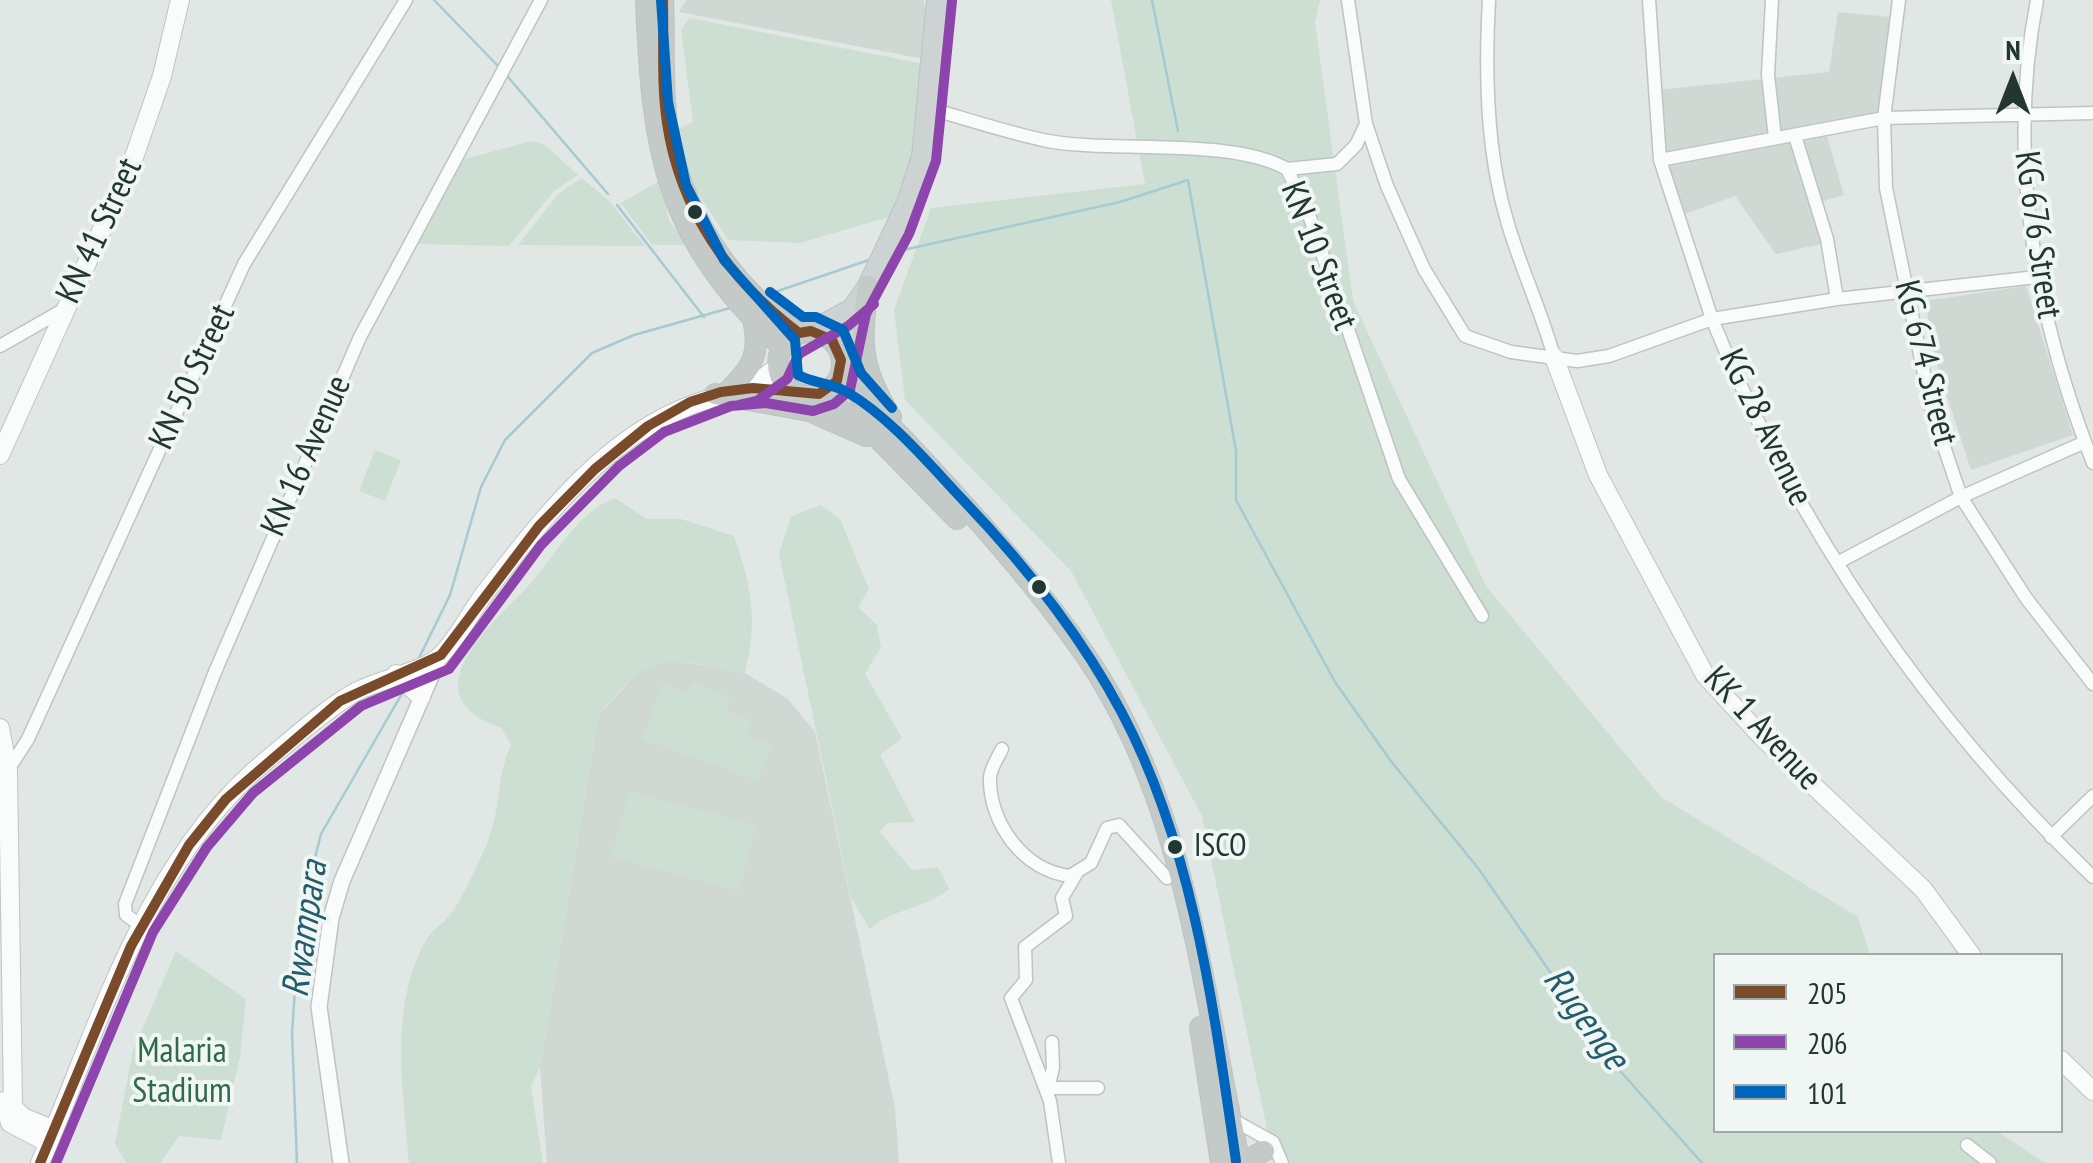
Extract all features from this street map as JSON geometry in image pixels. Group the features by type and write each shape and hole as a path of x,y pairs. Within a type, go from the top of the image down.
{"highway":[{"path":"646,0 651,103 664,173 683,226 753,320 792,345 832,340 855,392 1023,593 1082,674 1112,725 1167,878 1223,1116"},
{"path":"662,0 667,122 678,175 700,227 792,345 790,390 817,395 854,414 898,445 1036,590 1090,662 1140,758 1180,882 1231,1156 1276,1157"},
{"path":"868,286 864,364 898,445"},
{"path":"753,320 758,339 753,364 730,391 809,411 898,445"},
{"path":"817,395 833,387 842,363"}],"main road":[{"name":"KN 41 Street","path":"0,455 63,310 110,217 150,118 180,0"},
{"path":"40,1163 140,926 195,838 242,782 342,701 396,674 440,658 530,535 584,478 656,419 730,391 792,345 852,309 868,286 916,179 928,108 937,0"},
{"path":"842,363 852,309"},
{"name":"KK 1 Avenue","path":"1554,357 1598,475 1705,674 1763,738 1922,889 1970,953"},
{"path":"730,391 790,390"},
{"path":"396,674 421,697"},
{"path":"0,728 8,770 14,1110 51,1136"},
{"path":"2063,1063 2093,1091"}],"street":[{"name":"KN 50 Street","path":"8,770 45,703 244,264 406,0"},
{"name":"KN 16 Avenue","path":"140,926 126,915 125,904 305,458 366,326 541,0"},
{"name":"KG 28 Avenue","path":"1348,0 1366,124 1410,239 1453,322 1476,342 1593,360 1712,320 1774,455 1836,563 1943,714 2052,837 2093,877"},
{"path":"1488,0 1489,114 1498,182 1505,215 1542,310 1554,357"},
{"path":"1649,0 1652,97 1660,160 1712,320 1837,299 1907,294 2037,276"},
{"path":"1772,0 1768,75 1775,138"},
{"name":"KG 674 Street","path":"1898,0 1884,118 1886,188 1931,408 1962,497 2026,598 2093,684"},
{"name":"KG 676 Street","path":"2037,0 2022,116 2026,202 2037,276 2064,382 2093,463"},
{"name":"KN 10 Street","path":"928,108 1050,141 1199,150 1268,161 1287,169 1308,212 1399,479 1482,616"},
{"path":"1660,160 1884,118 2093,114"},
{"path":"1287,169 1337,164 1366,124"},
{"path":"1795,136 1828,240 1837,299"},
{"path":"0,346 63,310"},
{"path":"1836,563 1962,497 2085,442"},
{"path":"341,1163 319,1007 332,918 342,881 440,658"},
{"path":"1002,749 990,776 998,820 1008,840 1048,870 1076,874"},
{"path":"2052,837 2093,796"},
{"path":"1059,1163 1047,1090 1010,998 1026,980 1025,946 1066,916 1062,898 1076,874 1091,863 1103,832 1114,824 1167,878"},
{"path":"1047,1090 1052,1042"},
{"path":"1047,1090 1098,1088"},
{"path":"1223,1116 1273,1142 1276,1157"},
{"path":"1967,1145 1990,1163"}],"shaded area":[{"path":"686,0 924,0 929,60 679,12"},
{"path":"1838,12 1890,17 1879,113 1823,122 1844,195 1811,205 1821,244 1776,254 1735,196 1682,215 1665,151 1658,90 1829,72"},
{"path":"2026,286 2073,435 1971,470 1936,362 1925,301"},
{"path":"663,659 745,673 788,699 815,732 895,1108 899,1163 547,1163 540,1067 598,716 638,672"}],"green space":[{"path":"1111,0 1320,0 1315,22 1353,301 1486,586 1661,797 1858,917 1869,953 1713,953 1713,1133 2000,1133 2045,1163 1274,1163 1202,816 1071,571 905,400 894,310 931,208 1145,184"},
{"path":"690,18 929,65 905,190 888,217 800,243 728,240 685,172 678,129 693,122 681,29"},
{"path":"531,141 544,144 578,175 554,191 509,246 413,244 458,161"},
{"path":"582,178 611,203 645,246 518,245 559,193"},
{"path":"661,180 669,221 689,245 652,245 621,203"},
{"path":"375,450 401,460 385,501 359,491"},
{"path":"615,498 647,519 681,519 734,536 751,604 745,673 662,663 633,677 598,716 540,1067 531,1087 543,1163 409,1163 401,1047 407,990 428,937 448,918 486,846 511,744 501,728 473,714 460,697 459,678 466,658 480,638 568,535 589,513"},
{"path":"820,505 840,519 869,589 858,607 877,625 881,647 865,674 902,738 880,755 915,822 887,823 880,832 912,870 938,867 949,889 870,929 851,898 779,554 791,517"},
{"path":"693,683 730,697 726,711 752,720 747,735 772,744 758,781 642,739 662,684 688,694"},
{"path":"629,791 756,825 739,891 611,857"},
{"name":"Malaria Stadium","path":"176,951 246,999 240,1057 221,1140 179,1136 160,1163 126,1163 115,1144 133,1050"}],"waterway":[{"path":"434,0 499,67"},
{"path":"1152,0 1178,131"},
{"path":"508,77 608,194"},
{"name":"Rugenge","path":"894,252 1120,202 1188,180 1236,451 1236,500 1335,682 1390,760 1478,868 1614,1064 1702,1163"},
{"path":"617,205 704,317"},
{"path":"766,295 872,259"},
{"name":"Rwampara","path":"418,660 450,595 481,487 505,440 592,353 634,335 730,308"},
{"name":"Rwampara","path":"297,1163 292,1033 300,917 321,834 404,690"}],"transit line":[{"name":"101","path":"661,0 668,102 686,185 724,260 795,340 798,375 841,389 863,403 923,457 1009,550 1050,602 1089,656 1122,713 1147,765 1184,875 1209,989 1236,1161"},
{"name":"205","path":"40,1163 131,946 189,845 226,799 340,701 441,655 539,526 595,469 648,426 690,402 721,392 753,388 819,394 837,381 841,360 832,340 811,331 799,333 751,291 712,242 683,186 667,123 663,0"},
{"name":"206","path":"56,1163 153,932 207,847 253,793 361,706 449,669 541,545 619,466 664,432 731,406 766,403 813,411 834,404 850,390 866,314 909,234 936,161 952,1"},
{"name":"101","path":"770,292 803,317 816,317 843,330 861,373 892,408"},
{"name":"206","path":"739,405 757,401 787,379 799,354 848,326 874,304"}],"place":[{"name":"ISCO","path":"1175,847"}]}
